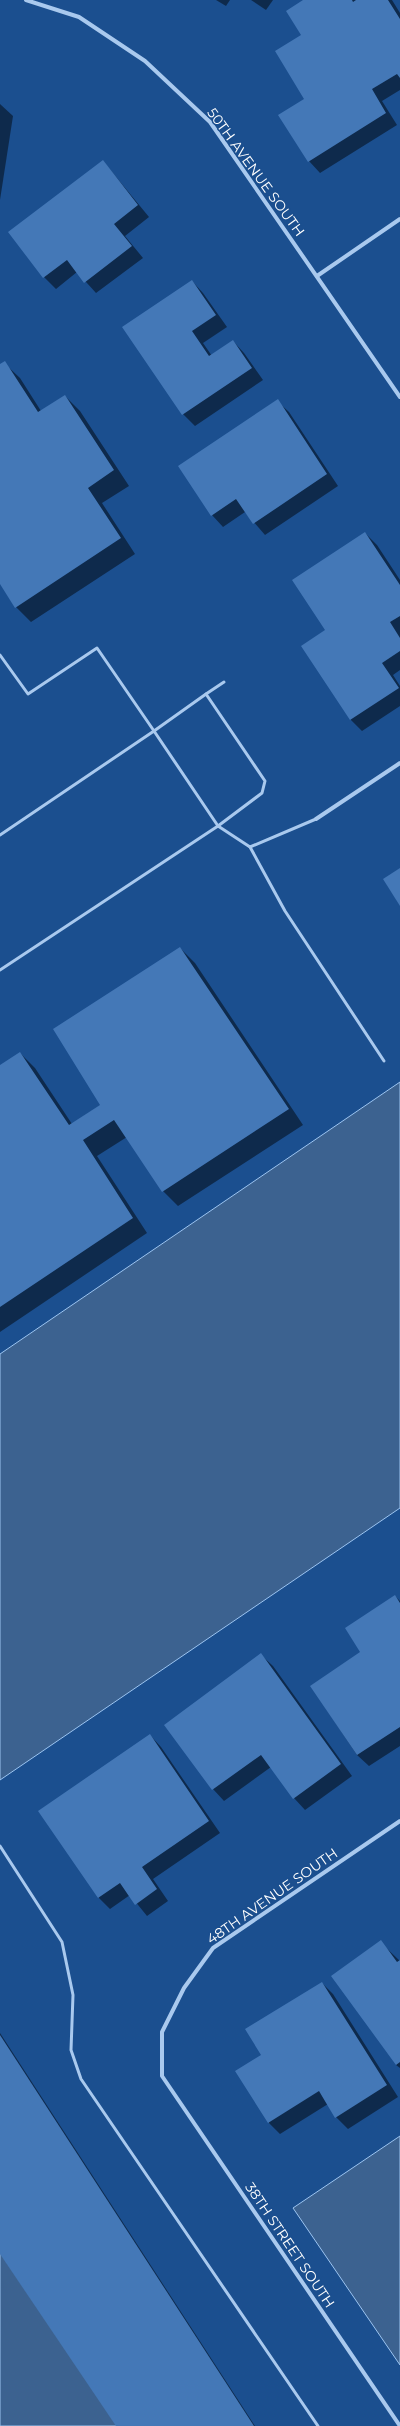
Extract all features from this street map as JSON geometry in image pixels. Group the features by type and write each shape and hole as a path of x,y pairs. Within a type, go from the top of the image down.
{"street":[{"name":"50TH AVENUE SOUTH","path":"26,0 79,17 99,30 145,61 210,122 400,397"},
{"path":"317,276 400,219"},
{"path":"316,819 400,763"},
{"name":"48TH AVENUE SOUTH","path":"162,2076 162,2032 184,1988 213,1948 400,1821"},
{"name":"38TH STREET SOUTH","path":"162,2076 400,2426"}],"lane":[{"path":"0,655 28,694 97,648 218,826 250,847 285,912 384,1061"},
{"path":"0,836 224,682"},
{"path":"0,970 218,826 262,793 265,781 206,694"},
{"path":"250,847 316,819"},
{"path":"0,1846 62,1942 73,1995 71,2050 81,2079 318,2426"}],"water":[{"path":"400,1082 400,1508 0,1780 0,1354"},
{"path":"0,2080 241,2426 0,2426"},
{"path":"400,2136 400,2365 293,2208"}],"building":[{"path":"303,0 352,0 353,2 356,0 388,0 400,19 400,78 397,74 372,89 386,113 308,162 278,115 304,99 275,51 301,35 286,11"},
{"path":"103,160 138,205 114,224 132,246 84,283 67,260 43,278 8,232"},
{"path":"192,280 216,315 192,331 209,356 233,340 252,368 182,415 122,327"},
{"path":"5,361 38,412 65,395 114,470 88,488 121,538 15,608 0,584 0,364"},
{"path":"278,399 327,474 253,524 236,499 211,516 178,466"},
{"path":"365,532 400,585 400,616 390,622 400,638 400,651 382,663 399,688 350,720 301,646 325,630 292,580"},
{"path":"400,868 400,906 383,879"},
{"path":"180,947 289,1109 162,1192 114,1120 83,1140 133,1218 0,1307 0,1065 20,1052 69,1125 100,1105 53,1029"},
{"path":"395,1595 400,1603 400,1727 357,1755 310,1686 360,1652 345,1628"},
{"path":"261,1653 341,1764 293,1799 261,1755 212,1790 164,1725"},
{"path":"150,1734 209,1821 142,1867 157,1889 135,1905 120,1883 98,1898 38,1811"},
{"path":"381,1940 397,1962 400,1960 400,2062 396,2065 331,1976"},
{"path":"322,1982 387,2085 335,2118 319,2091 268,2123 235,2071 261,2055 245,2029"},
{"path":"0,2035 254,2426 116,2426 0,2254"}]}
